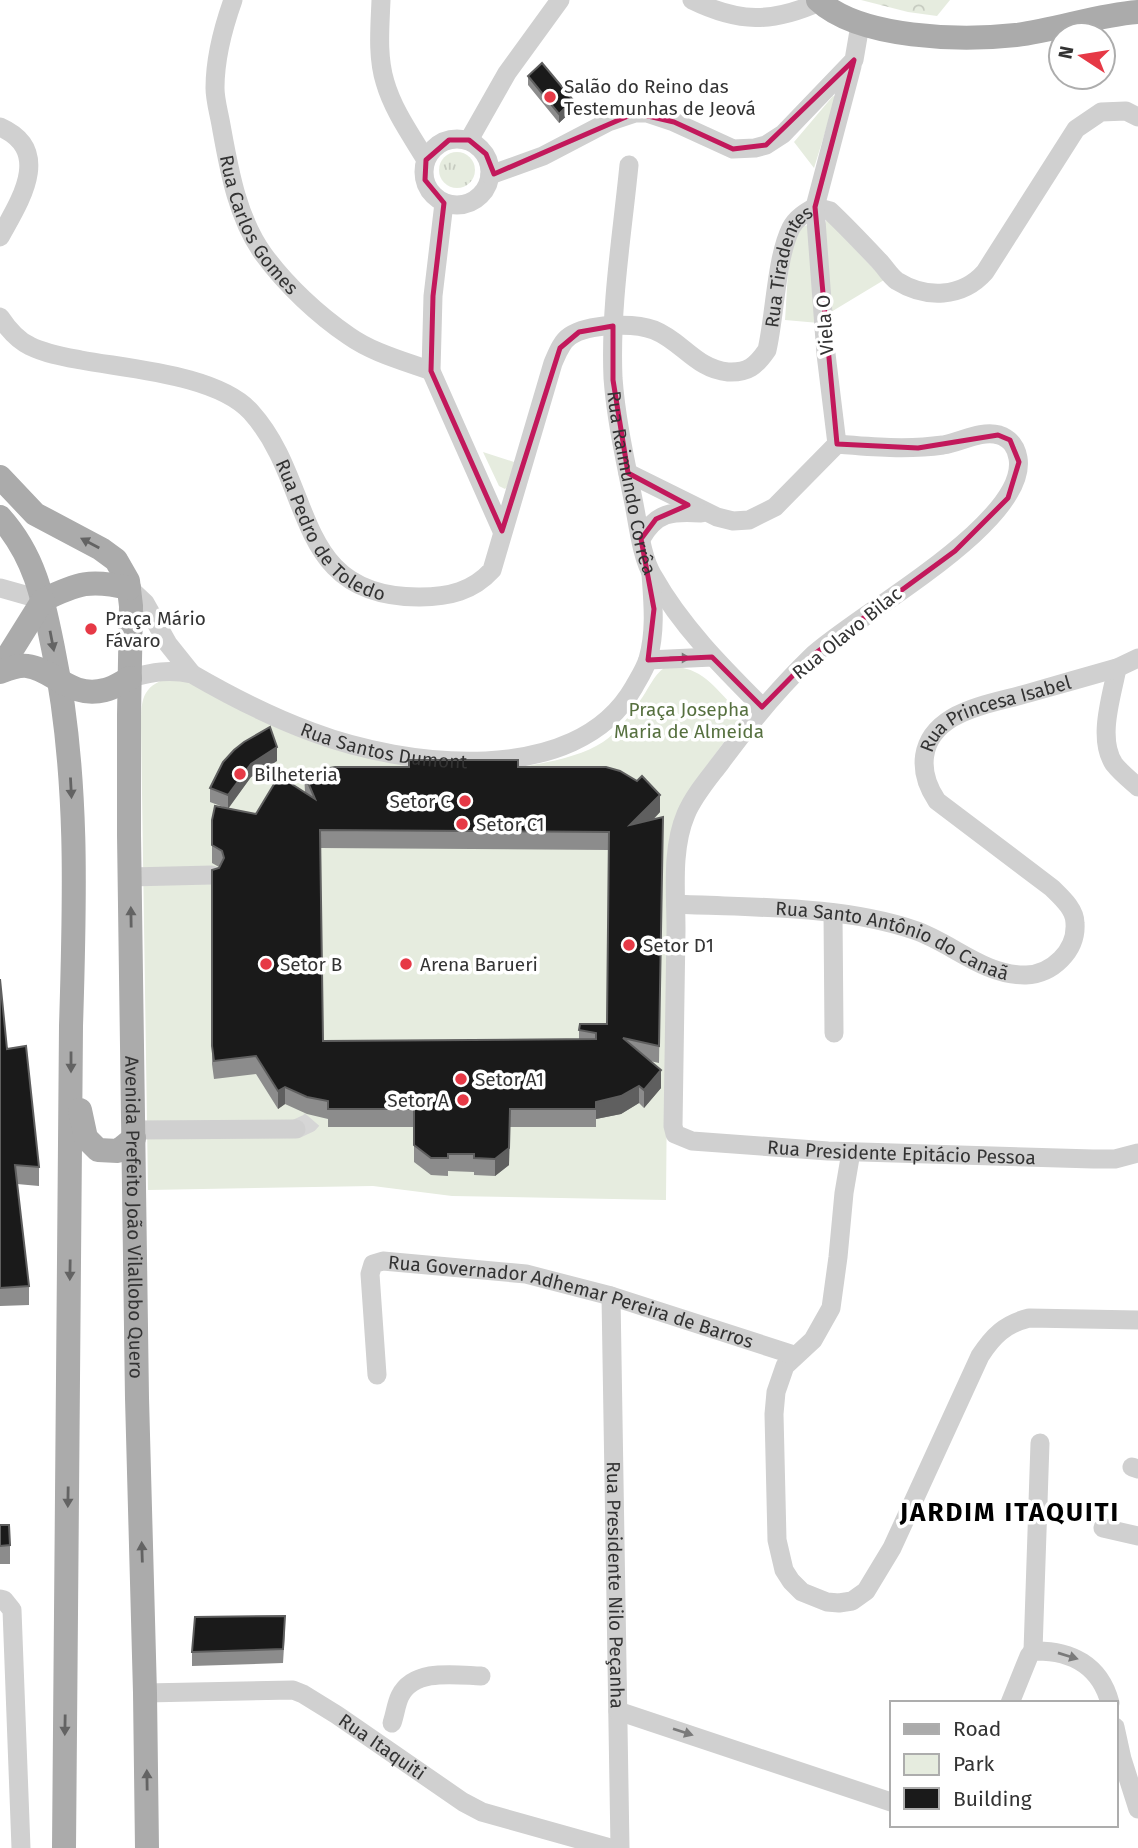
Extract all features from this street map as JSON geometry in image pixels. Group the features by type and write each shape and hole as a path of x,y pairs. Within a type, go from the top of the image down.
{"main road":[{"path":"819,1 840,16 860,24 906,33 970,37 1015,35 1138,12"},
{"path":"0,477 35,514 109,555 121,566 129,588 100,583 79,584 43,600 0,670"},
{"path":"0,517 27,555 43,600 66,720 74,838 64,1848"},
{"name":"Avenida Prefeito João Vilallobo Quero","path":"129,588 132,628 128,715 137,1398 147,1848"},
{"path":"0,670 26,666 39,669 60,683 81,690 96,691 130,678"},
{"path":"71,1094 81,1112 86,1138 94,1148 118,1151 134,1134"}],"street":[{"name":"Rua Carlos Gomes","path":"233,0 219,47 215,89 234,189 245,220 264,255 331,323 377,352 432,371"},
{"path":"381,0 380,48 384,80 394,106 426,160"},
{"path":"469,140 507,73 560,0"},
{"path":"692,0 753,19 788,15 819,1"},
{"path":"815,206 860,24"},
{"path":"491,175 543,156 608,121 635,113 647,113 674,122 733,149 766,145 783,134 853,60"},
{"name":"Rua Tiradentes","path":"502,531 553,363 568,337 592,327 653,330 701,364 717,371 746,372 757,364 767,350 785,247 792,227 805,212 815,206 830,211 894,279 926,293 951,293 976,283 985,272 1076,129 1101,112 1126,111 1138,117"},
{"path":"0,127 22,144 30,161 25,189 0,237"},
{"path":"449,140 469,140 486,154 491,175 482,194 474,201 465,204 444,203 436,197 425,180 426,160 431,151 449,140"},
{"name":"Rua Raimundo Corrêa","path":"629,165 613,326 614,380 621,442 641,539 651,574 688,627 712,657 762,707"},
{"path":"444,203 433,296 432,371 502,531"},
{"name":"Viela O","path":"815,206 826,354 837,444"},
{"name":"Rua Pedro de Toledo","path":"0,317 18,338 31,347 56,355 192,381 215,387 234,398 251,411 283,459 311,532 327,560 340,574 360,585 390,595 410,597 433,597 469,589 481,582 492,570 502,531"},
{"name":"Rua Olavo Bilac","path":"673,1126 678,846 686,813 762,707 813,655 955,551 988,522 1008,498 1018,478 1016,449 1010,440 998,435 985,434 945,445 918,447 837,444"},
{"path":"628,473 709,514 725,520 740,521 766,513 796,488 837,444"},
{"path":"641,539 649,525 664,515 709,514"},
{"name":"Rua Santos Dumont","path":"130,678 158,670 192,674 281,719 342,742 377,751 437,760 492,760 554,750 585,737 607,721 626,701 648,660 653,609 651,574"},
{"path":"0,588 43,600"},
{"path":"129,588 145,603 168,645 192,674"},
{"path":"652,636 688,627"},
{"path":"648,660 712,657"},
{"name":"Rua Princesa Isabel","path":"1076,922 1068,905 1052,888 937,801 923,773 924,759 928,743 953,717 1117,668 1138,658"},
{"path":"1117,668 1107,724 1108,744 1113,762 1138,787"},
{"path":"130,877 212,875"},
{"name":"Rua Santo Antônio do Canaã","path":"676,904 833,913 914,930 945,943 986,966 1023,975 1041,973 1055,965 1069,945 1076,922"},
{"path":"833,913 834,1033"},
{"name":"Rua Presidente Epitácio Pessoa","path":"673,1126 675,1134 692,1141 851,1152 1082,1159 1115,1159 1138,1153"},
{"path":"134,1134 296,1129"},
{"path":"851,1152 831,1308 813,1340 785,1366 776,1392 774,1414 779,1556 791,1581 802,1592 827,1602 839,1603 852,1601 866,1591 904,1524 980,1356 1000,1330 1013,1322 1028,1318 1138,1320"},
{"name":"Rua Governador Adhemar Pereira de Barros","path":"377,1375 370,1274 373,1264 383,1261 517,1273 611,1296 794,1355"},
{"name":"Rua Presidente Nilo Peçanha","path":"611,1296 618,1711 890,1802"},
{"path":"1011,1701 1033,1651 1040,1443"},
{"path":"1103,1528 1138,1536"},
{"path":"0,1599 4,1600 12,1611 21,1848"},
{"path":"1033,1651 1054,1652 1086,1662 1096,1672 1109,1701"},
{"path":"381,1729 400,1695 416,1680 439,1675 481,1676"},
{"name":"Rua Itaquiti","path":"145,1693 293,1690 337,1715 381,1729 482,1812 610,1848"},
{"path":"618,1711 620,1848"},
{"path":"1117,1736 1138,1809"}],"highlighted area":[{"path":"854,60 815,207 837,444 918,448 998,435 1010,440 1019,462 1008,498 955,551 813,655 762,707 712,657 648,660 654,609 641,539 656,519 688,505 628,473 613,380 613,326 579,332 560,348 502,531 431,371 433,296 444,203 425,180 426,160 449,140 469,140 486,154 494,174 635,113 674,122 733,149 766,145"}],"green space":[{"path":"861,0 950,0 937,16"},
{"path":"833,96 836,97 814,168 794,142"},
{"path":"457,152 470,157 475,170 470,183 457,188 444,183 439,170 444,157"},
{"path":"827,219 884,280 831,312 823,228"},
{"path":"810,225 819,323 785,320 788,271 793,247 803,226"},
{"path":"483,452 514,462 509,485 505,489 499,486"},
{"name":"Arena Barueri","path":"665,667 688,669 705,678 739,715 738,723 694,783 669,868 666,1200 452,1196 373,1186 148,1190 141,726 143,699 150,688 174,676 296,731 525,766 576,755 603,742 623,724"}],"building":[{"path":"542,63 573,100 559,114 528,76"},
{"path":"270,727 277,747 251,764 228,795 210,788 223,762 234,750"},
{"path":"409,760 518,760 518,767 606,767 620,771 637,781 642,776 660,795 630,825 663,817 659,1046 623,1038 661,1070 644,1090 639,1086 621,1096 596,1102 596,1109 510,1109 509,1148 495,1159 474,1158 474,1154 448,1154 448,1158 431,1158 414,1145 414,1109 328,1109 328,1101 307,1097 285,1087 278,1091 256,1056 214,1061 212,870 219,868 224,858 222,851 212,845 215,806 256,814 279,776 315,799 304,773 335,767 409,767","holes":["320,830 609,832 607,1024 580,1024 579,1030 596,1033 596,1039 323,1041"]},
{"path":"0,979 7,1049 26,1046 39,1167 15,1165 29,1286 0,1288"},
{"path":"0,1525 9,1525 10,1545 0,1546"},
{"path":"285,1616 283,1649 192,1652 195,1617"}],"tunnel":[{"path":"296,1129 309,1123 315,1116"}],"place":[{"name":"Salão do Reino das Testemunhas de Jeová","path":"550,97"},
{"name":"Praça Mário Fávaro","path":"91,629"},
{"name":"Bilheteria","path":"240,774"},
{"name":"Setor C","path":"465,801"},
{"name":"Setor C1","path":"462,824"},
{"name":"Setor D1","path":"629,945"},
{"name":"Setor B","path":"266,964"},
{"name":"Arena Barueri","path":"406,964"},
{"name":"Setor A1","path":"461,1079"},
{"name":"Setor A","path":"463,1100"}],"district":[{"name":"JARDIM ITAQUITI","path":"1010,1512"}],"park label":[{"name":"Praça Josepha Maria de Almeida","path":"689,720"}]}
